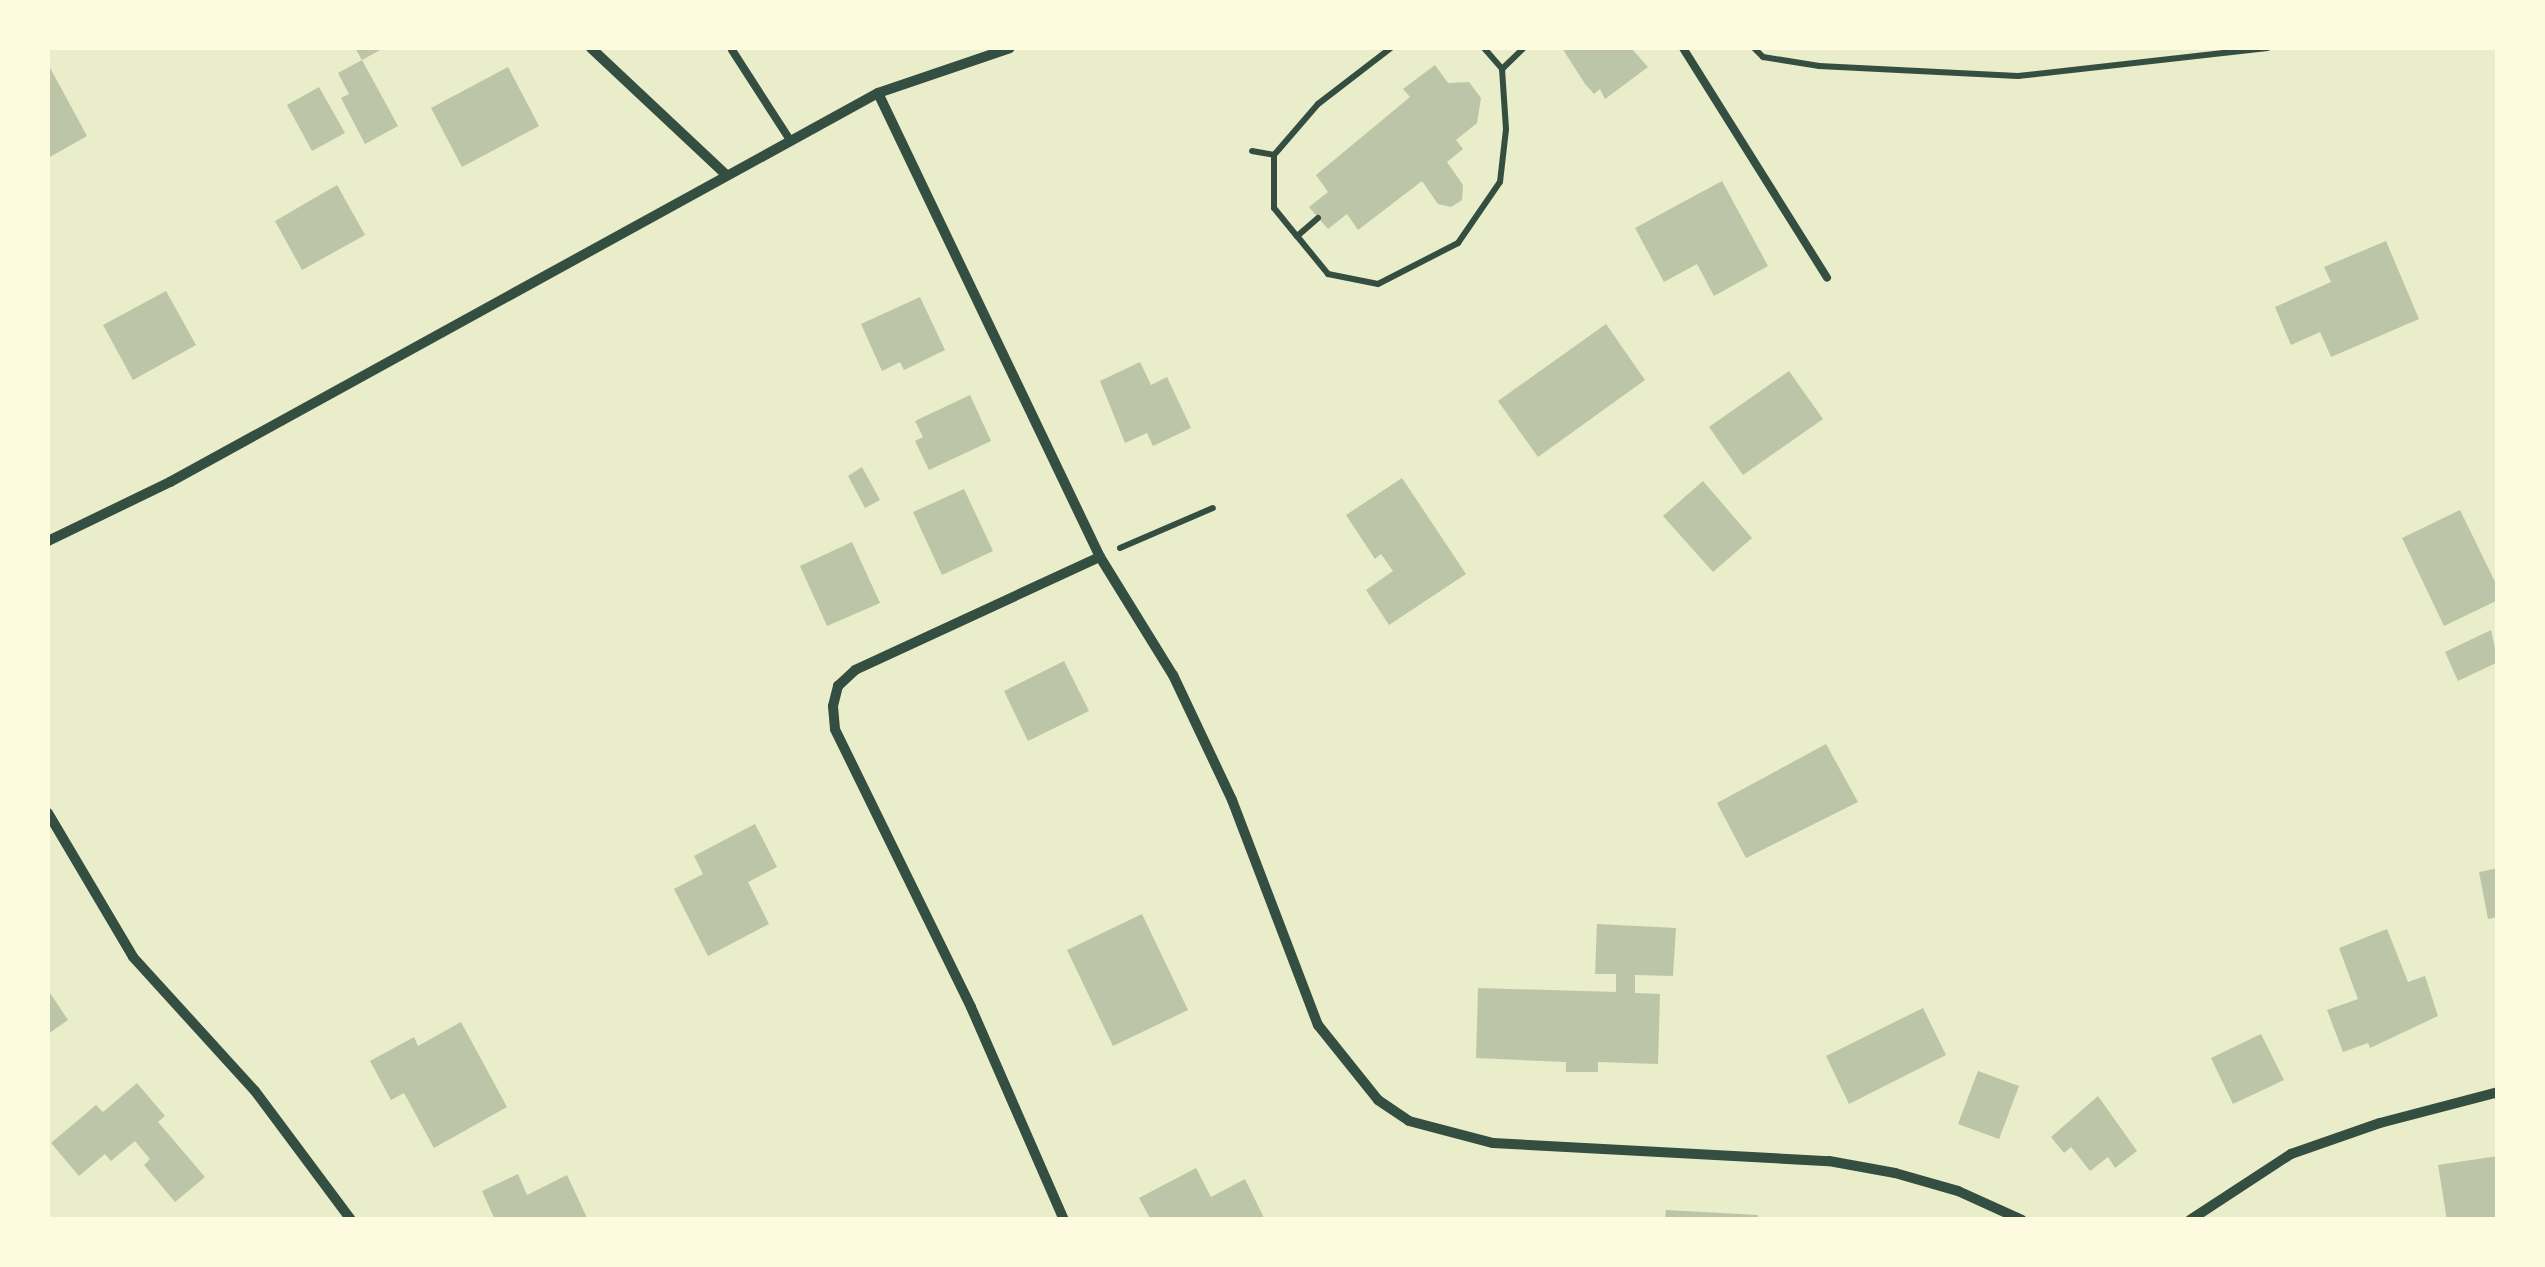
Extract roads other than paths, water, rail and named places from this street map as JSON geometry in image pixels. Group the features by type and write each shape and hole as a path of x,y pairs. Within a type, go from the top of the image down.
{"street":[{"path":"591,48 725,174"},
{"path":"48,541 170,482 878,93 1010,48"},
{"path":"878,93 1100,556 1172,674 1232,800 1318,1024 1378,1100 1409,1121 1493,1143 1830,1162 1896,1173 1958,1191 2022,1220"},
{"path":"1064,1220 970,1007 835,729 833,706 838,686 855,670 1100,556"},
{"path":"48,813 133,957 255,1091 351,1220"},
{"path":"2190,1220 2290,1154 2380,1123 2498,1092"}],"lane":[{"path":"1683,48 1827,278"},
{"path":"732,50 790,140"}]}
